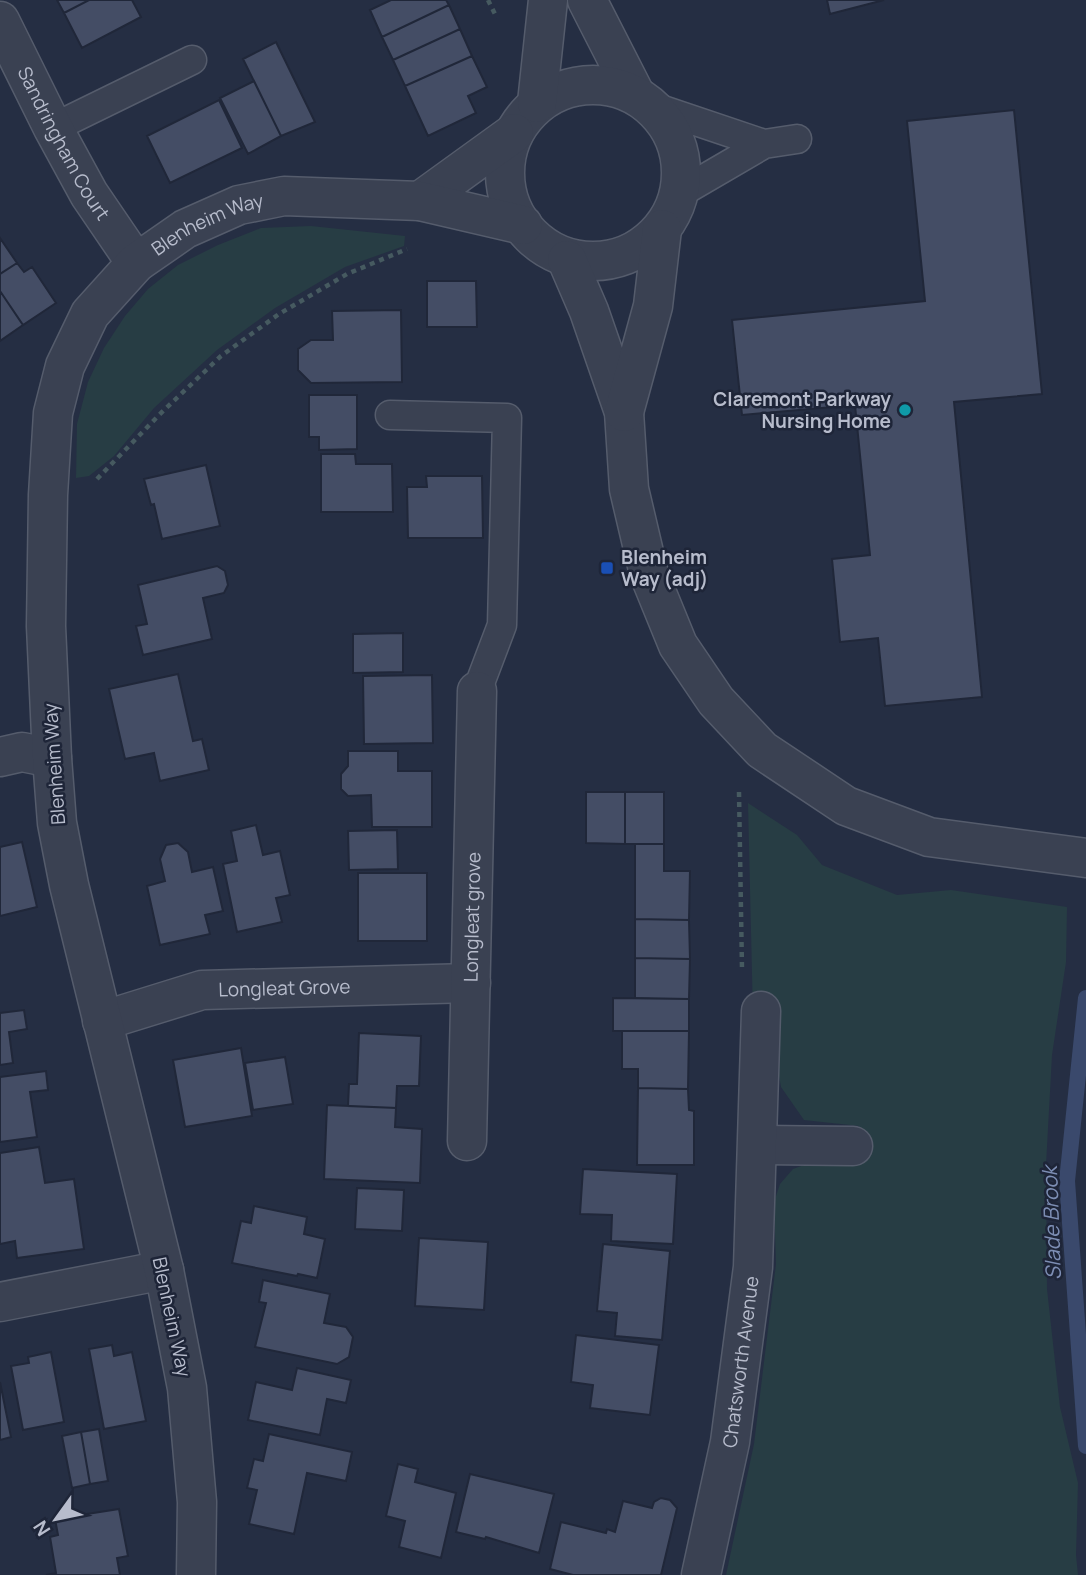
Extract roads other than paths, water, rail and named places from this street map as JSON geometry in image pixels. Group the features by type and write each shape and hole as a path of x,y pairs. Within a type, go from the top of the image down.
{"street":[{"path":"537,103 548,0"},
{"path":"587,0 643,100"},
{"name":"Sandringham Court","path":"0,21 89,194 136,263"},
{"path":"624,412 653,306 662,229 680,193 679,152 668,123 643,100 613,86 577,87 542,99 521,120 506,149 507,186 516,216 536,242 567,260 601,261 637,252 662,229"},
{"path":"420,201 514,133"},
{"name":"Blenheim Way","path":"196,1575 197,1502 187,1388 164,1270 69,885 57,823 46,626 48,495 53,413 65,366 90,314 136,263 185,229 239,205 284,196 420,201 523,225"},
{"path":"567,260 589,312 624,412 629,489 649,574 678,645 716,701 762,750 846,806 929,837 1086,858"},
{"name":"Longleat grove","path":"467,1142 477,691"},
{"path":"0,757 22,752 52,758"},
{"name":"Longleat Grove","path":"102,1021 202,990 471,983"},
{"name":"Chatsworth Avenue","path":"701,1575 730,1442 753,1267 761,1012"},
{"path":"758,1145 853,1146"},
{"path":"0,1302 164,1270"}],"lane":[{"path":"53,128 192,60"},
{"path":"643,100 764,144"},
{"path":"680,193 764,144 797,139"},
{"path":"390,415 507,418 502,625 477,691"}],"waterway":[{"name":"Slade Brook","path":"1086,998 1067,1181 1086,1446"}],"place":[{"name":"Claremont Parkway Nursing Home","path":"905,410"},
{"name":"Blenheim Way (adj)","path":"607,568"}]}
